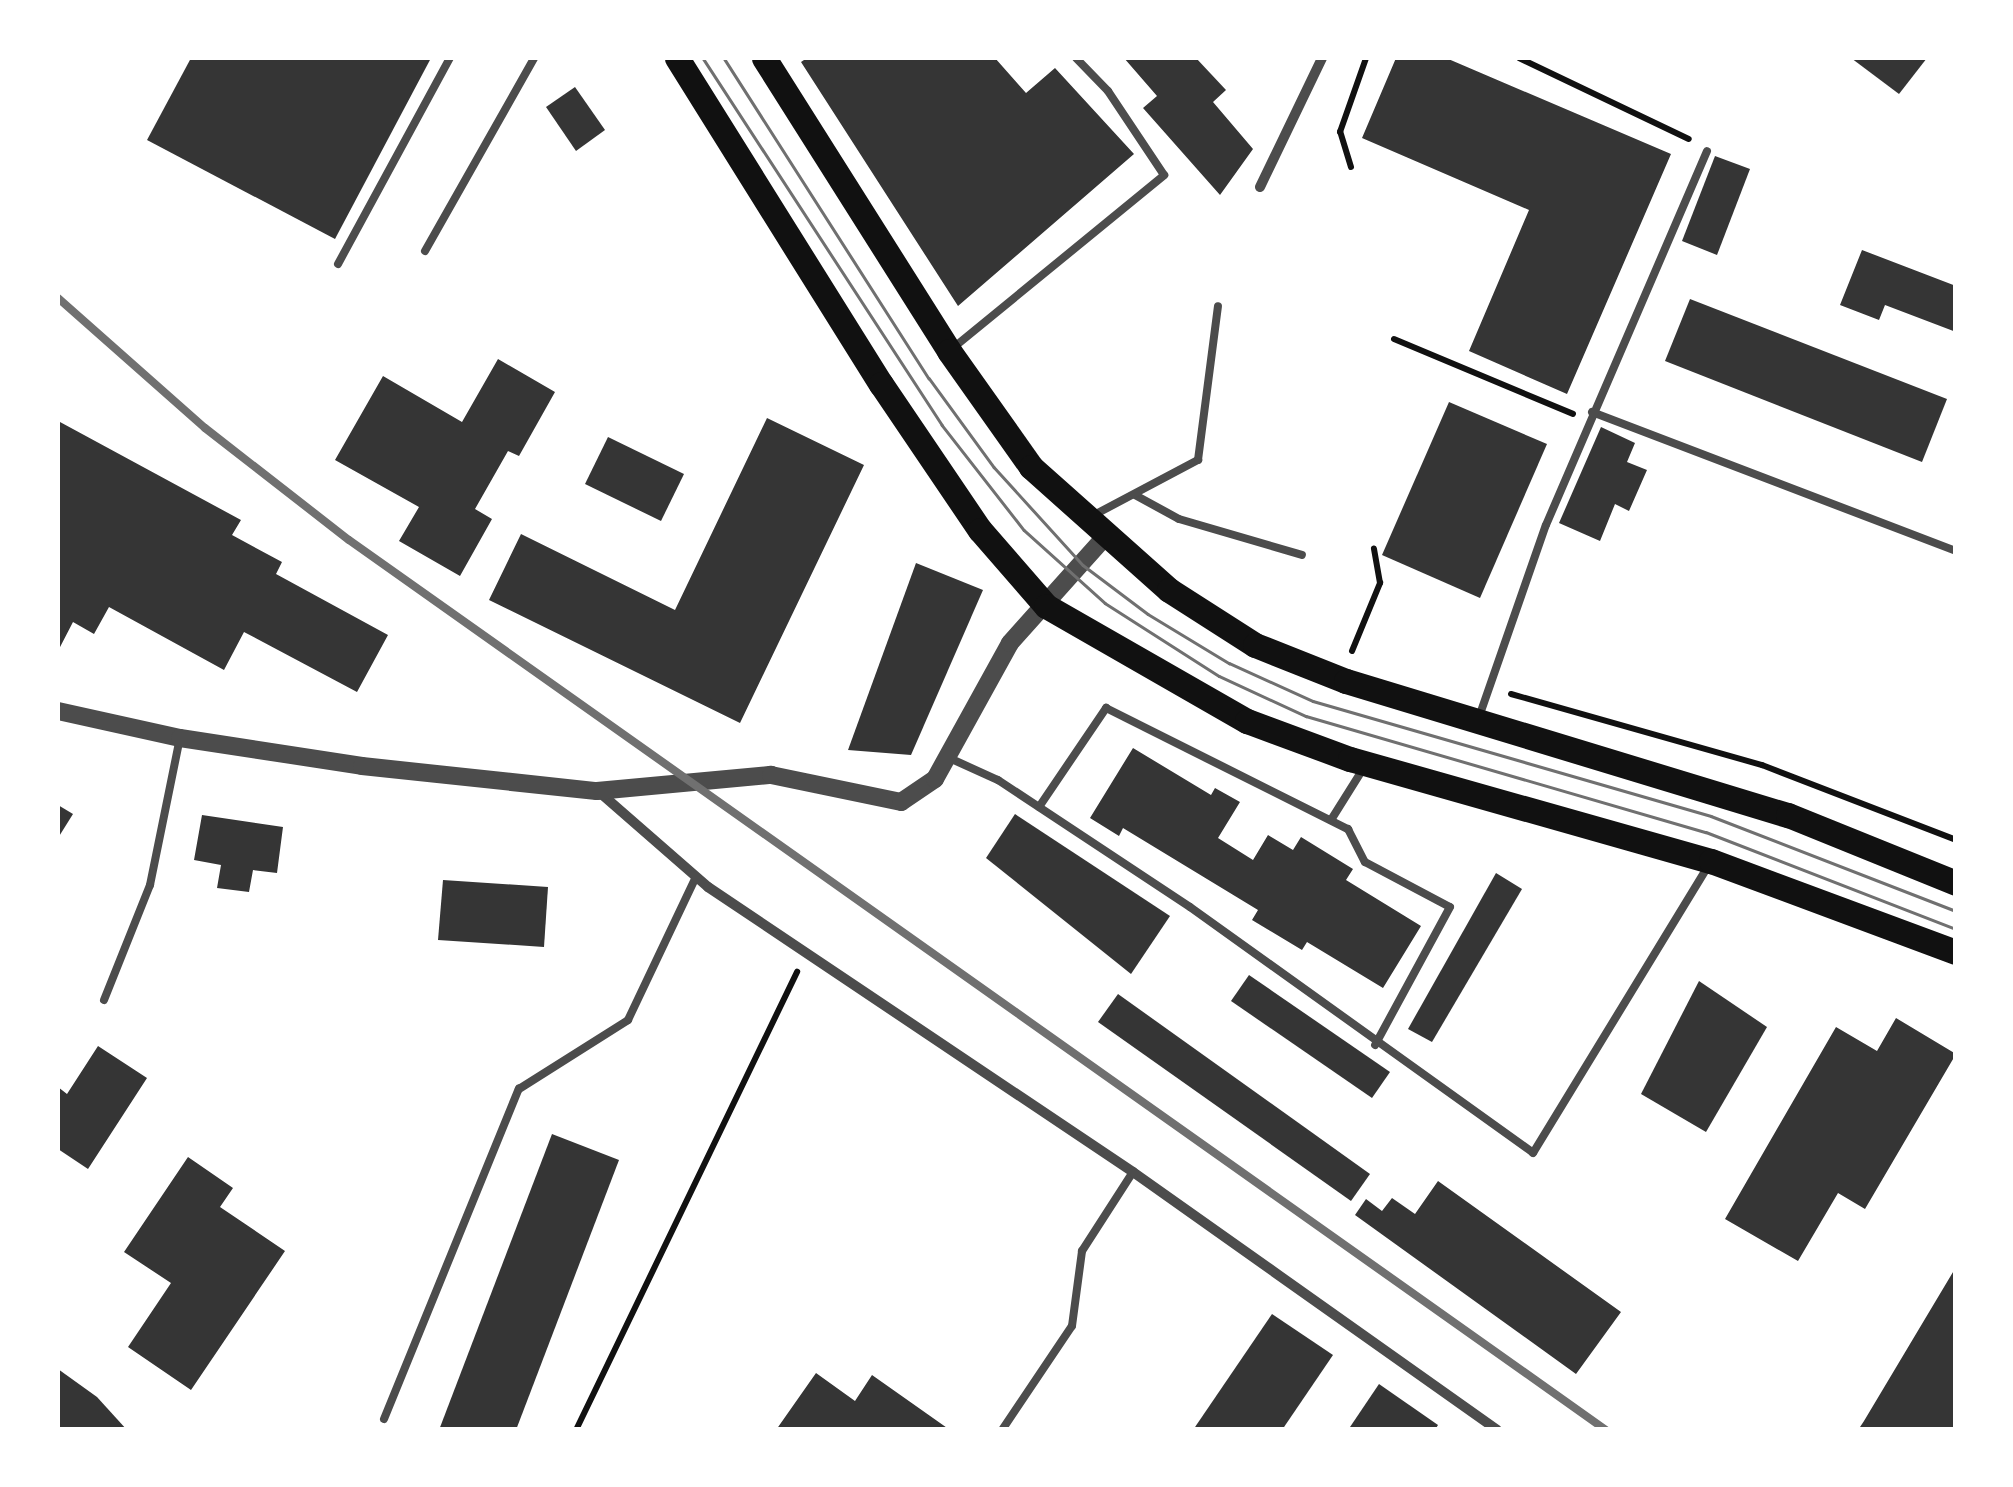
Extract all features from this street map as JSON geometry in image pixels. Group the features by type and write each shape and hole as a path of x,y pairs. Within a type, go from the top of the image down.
{"main road":[{"path":"676,58 881,384 980,530 1046,606 1247,722 1367,764 1711,861 1956,952"},
{"path":"764,58 949,351 1031,467 1095,529 1169,590 1255,645 1346,681 1788,815 1956,883"}],"street":[{"path":"1260,187 1322,58"},
{"path":"58,710 180,738 597,791 770,775 902,802 919,795 946,757 992,670 1046,606 1095,529"},
{"path":"597,791 696,876 1133,1172 1497,1430"}],"lane":[{"path":"338,264 450,58"},
{"path":"425,252 534,58"},
{"path":"949,351 1164,174 1108,91 1076,58"},
{"path":"1478,720 1590,416 1706,150"},
{"path":"1095,529 1135,495 1198,460 1218,306"},
{"path":"1590,416 1956,551"},
{"path":"1135,495 1180,519 1302,556"},
{"path":"1039,807 1106,708 1348,828 1365,862 1450,907 1375,1045"},
{"path":"104,1000 150,885 180,738"},
{"path":"946,757 1039,807 1190,908 1375,1045 1533,1154 1711,861"},
{"path":"1331,820 1367,764"},
{"path":"384,1419 520,1089 628,1020 696,876"},
{"path":"1002,1430 1072,1326 1082,1250 1133,1172"}],"path":[{"path":"1351,167 1340,132 1366,58"},
{"path":"1519,58 1706,150"},
{"path":"1394,338 1590,416"},
{"path":"1350,654 1380,583 1374,549"},
{"path":"1334,647 1368,659"},
{"path":"1489,689 1762,765 1956,840"},
{"path":"576,1430 806,953"}],"building":[{"path":"191,58 431,58 335,239 147,140"},
{"path":"807,58 995,58 1026,93 1055,68 1134,154 958,306 801,62"},
{"path":"1124,58 1196,58 1226,90 1213,102 1253,149 1220,195 1143,108 1157,96"},
{"path":"1396,58 1446,58 1671,154 1567,394 1469,351 1529,210 1362,138"},
{"path":"1851,58 1927,58 1899,94"},
{"path":"575,87 605,130 576,151 546,107"},
{"path":"1715,156 1750,169 1717,255 1682,241"},
{"path":"1862,250 1956,286 1956,332 1885,305 1879,320 1840,305"},
{"path":"1690,299 1947,399 1922,462 1665,361"},
{"path":"498,359 555,392 519,456 508,451 475,509 492,519 460,576 399,541 419,507 335,460 383,376 462,422"},
{"path":"1449,402 1547,444 1480,598 1382,555"},
{"path":"767,418 864,465 740,723 489,600 521,534 675,610"},
{"path":"60,422 241,520 232,535 282,562 276,574 388,635 357,692 244,632 224,670 109,607 94,634 73,622 58,651"},
{"path":"1601,427 1635,443 1627,462 1647,470 1629,511 1615,504 1600,541 1559,523"},
{"path":"608,437 684,474 661,521 585,484"},
{"path":"916,563 983,590 911,755 848,750"},
{"path":"1133,748 1211,795 1215,788 1240,802 1218,838 1253,860 1268,835 1293,850 1301,837 1353,869 1346,880 1421,926 1383,988 1307,942 1302,950 1252,920 1258,910 1123,828 1119,836 1090,818"},
{"path":"58,805 73,814 58,838"},
{"path":"1015,814 1170,916 1131,974 986,858"},
{"path":"202,815 283,827 277,873 253,870 249,892 217,888 221,865 194,860"},
{"path":"1496,873 1522,889 1432,1042 1408,1029"},
{"path":"443,880 548,887 544,947 438,940"},
{"path":"1249,975 1390,1072 1372,1098 1231,1001"},
{"path":"1699,981 1767,1027 1706,1132 1641,1094"},
{"path":"1118,994 1370,1174 1351,1201 1098,1022"},
{"path":"1896,1018 1956,1054 1865,1209 1838,1193 1798,1261 1725,1219 1836,1027 1877,1051"},
{"path":"98,1046 147,1078 88,1169 58,1149 58,1087 67,1094"},
{"path":"552,1134 619,1160 516,1430 439,1430"},
{"path":"188,1157 233,1188 220,1207 285,1251 191,1390 128,1347 171,1283 124,1252"},
{"path":"1438,1181 1621,1312 1576,1374 1355,1215 1366,1199 1382,1211 1392,1198 1415,1214"},
{"path":"1956,1267 1956,1430 1858,1430 1864,1421"},
{"path":"1272,1314 1333,1355 1282,1430 1193,1430"},
{"path":"58,1369 97,1397 127,1430 58,1430"},
{"path":"816,1373 855,1401 872,1375 950,1430 776,1430"},
{"path":"1379,1384 1438,1425 1435,1430 1348,1430"}],"tram line":[{"path":"703,58 942,425 1024,530 1105,603 1219,676 1306,716 1706,832 1956,929"},
{"path":"724,58 929,378 994,467 1083,565 1148,614 1229,663 1313,701 1711,816 1956,911"}],"railway":[{"path":"58,298 205,428 349,540 1606,1430"}]}
